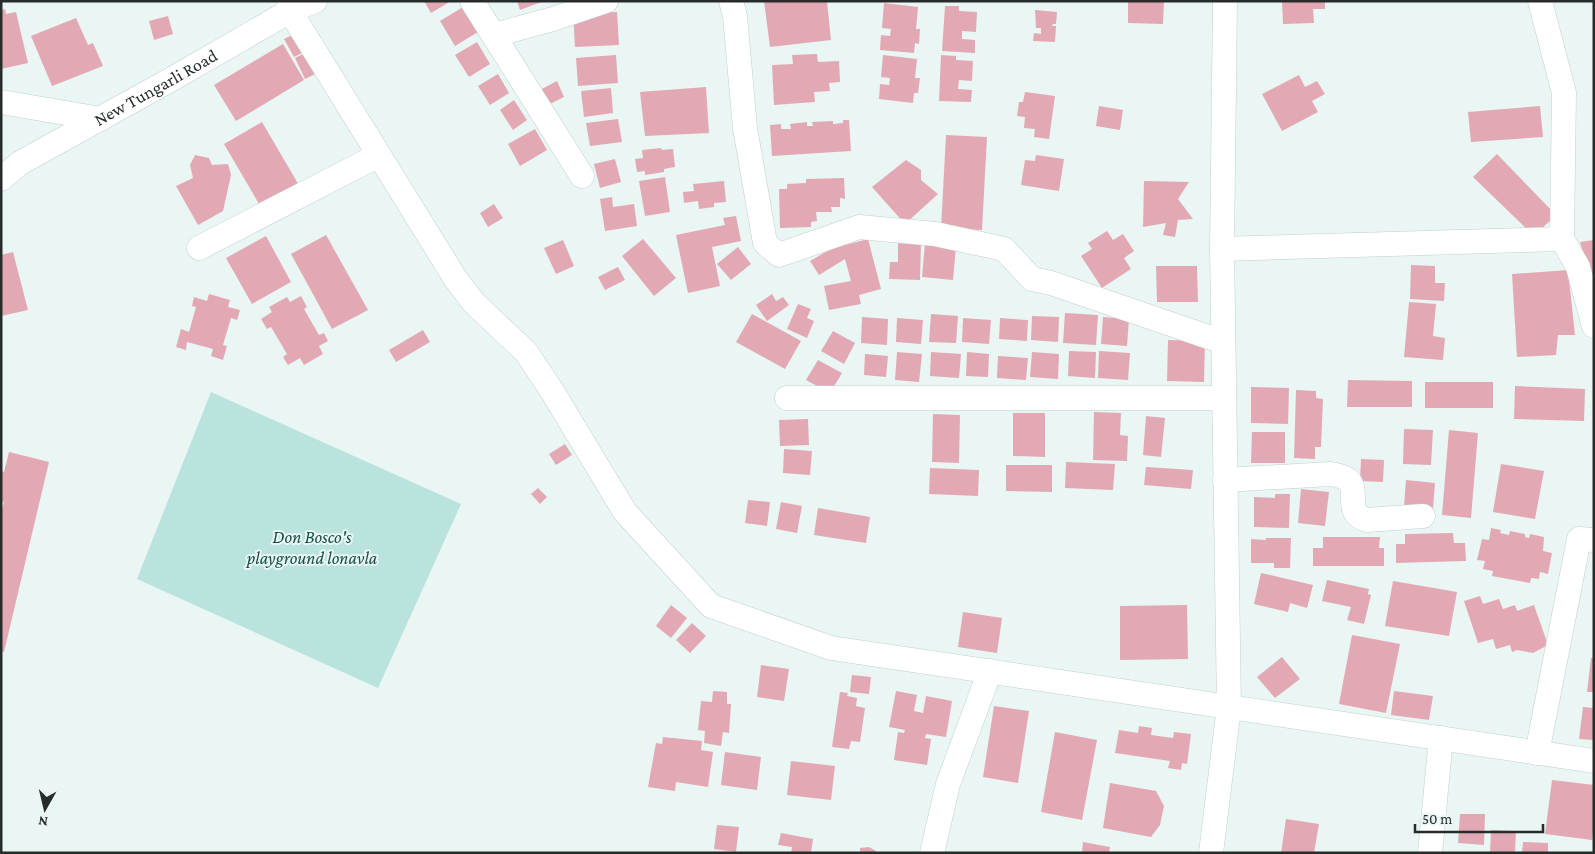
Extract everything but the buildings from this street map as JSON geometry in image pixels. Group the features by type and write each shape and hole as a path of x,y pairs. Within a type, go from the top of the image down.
{"street":[{"name":"New Tungarli Road","path":"1,179 20,162 100,118 290,6 315,1"},
{"path":"472,1 582,176"},
{"path":"494,35 554,19 606,1"},
{"path":"731,1 736,16 745,128 765,243 779,255 859,227 935,234 1004,249 1032,280 1051,283 1223,342"},
{"path":"1211,853 1229,707 1222,249 1225,1"},
{"path":"1540,1 1564,93 1562,239 1578,267 1594,326"},
{"path":"290,6 379,156 455,278 474,303 526,352 552,391 625,512 712,606 831,648 1594,761"},
{"path":"1,102 100,118"},
{"path":"198,248 379,156"},
{"path":"1222,249 1562,239"},
{"path":"787,398 1224,398"},
{"path":"1225,480 1331,474 1345,478 1350,483 1353,505 1358,517 1367,520 1423,516"},
{"path":"1537,753 1579,539 1594,540"},
{"path":"932,853 948,784 990,671"},
{"path":"1430,853 1441,738"}],"green space":[{"name":"Don Bosco's playground lonavla","path":"211,392 461,504 378,688 137,579"}]}
